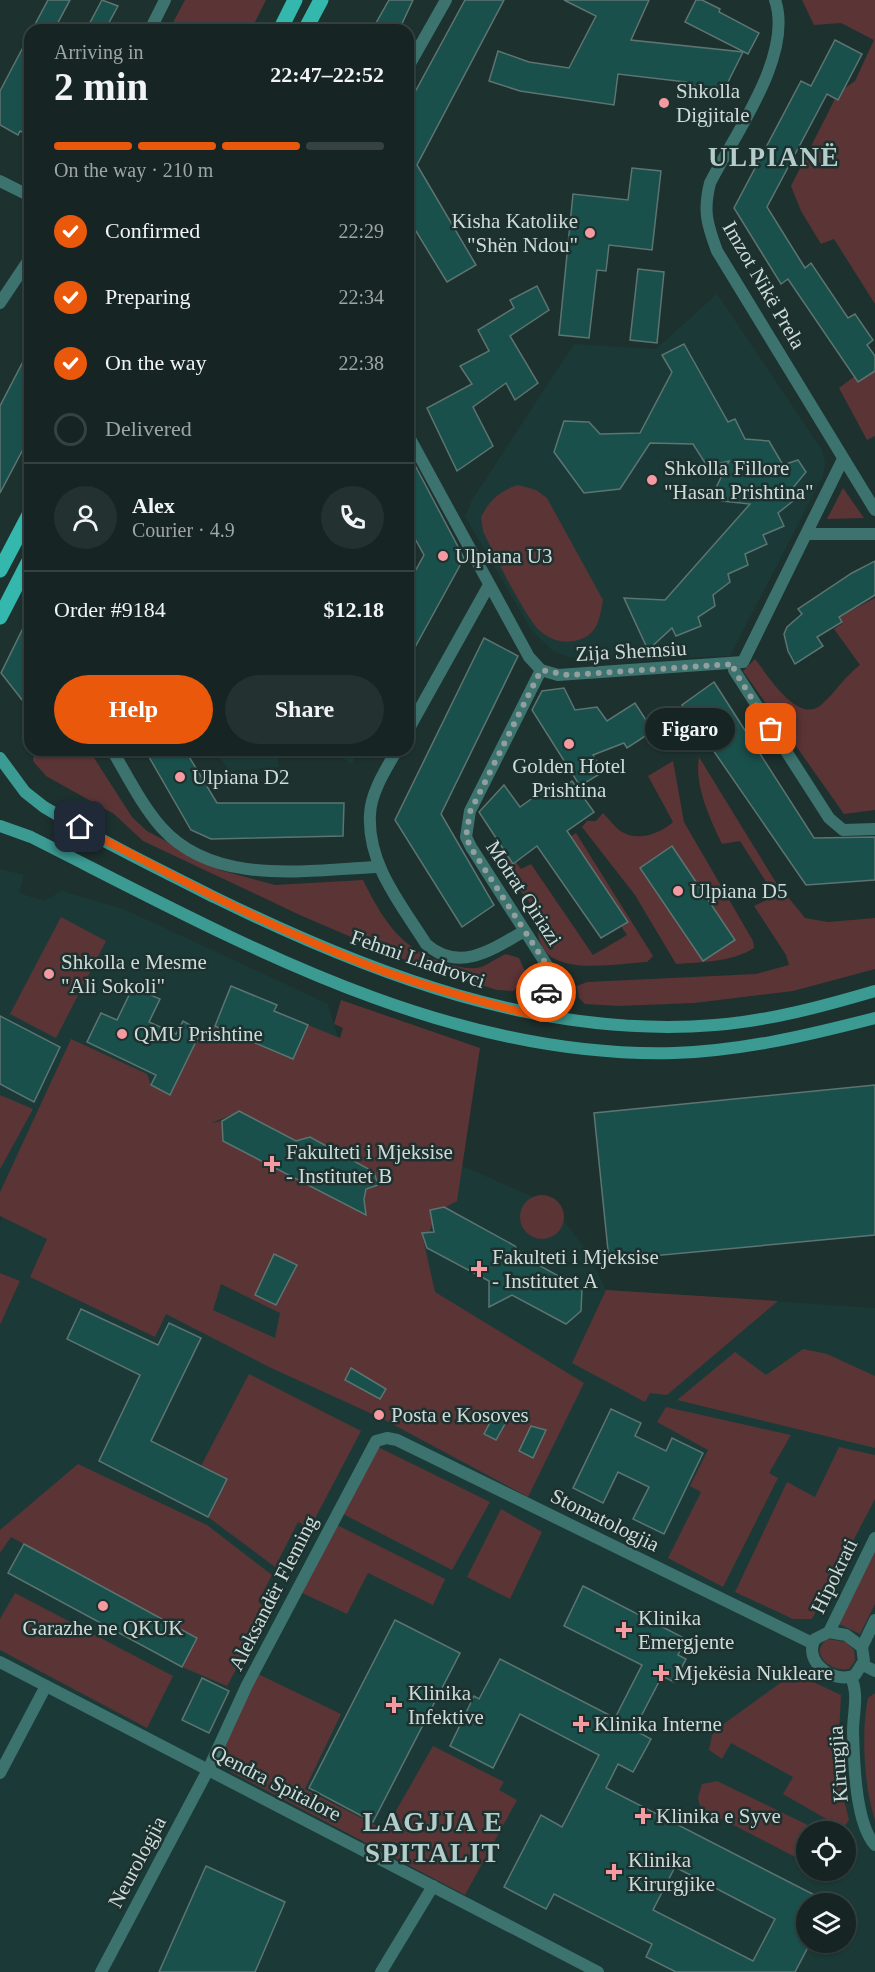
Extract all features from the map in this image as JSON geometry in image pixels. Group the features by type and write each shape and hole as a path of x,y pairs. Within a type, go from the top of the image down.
{"main road":[{"path":"283,24 295,0"},
{"path":"308,24 321,0"},
{"path":"0,570 24,524"},
{"path":"0,617 24,571"},
{"name":"Fehmi Lladrovci","path":"0,758 25,792 44,807 251,915 387,972 541,1017 639,1026 716,1025 753,1020 875,991"},
{"path":"0,826 31,837 216,930 315,976 374,998 536,1044 610,1052 675,1053 772,1042 875,1017"}],"street":[{"path":"153,24 165,0"},
{"path":"414,56 446,0"},
{"name":"Imzot Nikë Prela","path":"775,0 778,15 776,49 768,73 711,183 705,202 706,222 717,251 875,510"},
{"path":"0,181 24,193"},
{"path":"0,303 24,267"},
{"path":"414,446 529,657 541,670"},
{"path":"843,459 748,655 743,662 734,664 734,670 829,818 843,830 875,829"},
{"path":"807,534 875,534"},
{"path":"414,718 489,585"},
{"name":"Zija Shemsiu","path":"541,670 568,675 734,664"},
{"name":"Motrat Qiriazi","path":"541,670 470,812 466,837 545,961 549,974 541,1017"},
{"path":"115,756 161,827 173,839 208,858 248,870 377,867"},
{"path":"394,756 375,792 370,814 377,867 426,944 435,952 462,960 476,957 524,931"},
{"name":"Stomatologjia","path":"380,1439 397,1440 812,1643"},
{"name":"Aleksandër Fleming","path":"208,1770 247,1685 301,1579 369,1449 380,1439"},
{"name":"Hipokrati","path":"829,1632 875,1538"},
{"path":"851,1677 863,1665 862,1647 875,1620"},
{"name":"Hipokrati","path":"851,1677 837,1676 819,1667 812,1653 812,1643 818,1636 829,1632 846,1635 862,1647"},
{"name":"Qendra Spitalore","path":"0,1662 598,1972"},
{"path":"863,1665 875,1671"},
{"name":"Kirurgjia","path":"851,1677 855,1687 853,1731 859,1798 867,1831 875,1845"},
{"path":"0,1773 46,1686"},
{"name":"Neurologjia","path":"101,1972 208,1770"},
{"path":"381,1972 432,1886"}],"shaded area":[{"path":"185,0 266,0 254,24 172,24"},
{"path":"802,0 875,0 875,304 834,239 821,244 801,211 791,186 838,93 855,81 874,40 841,23 814,25"},
{"name":"Shkolla Fillore \"Hasan Prishtina\"","path":"717,294 822,450 825,462 823,476 730,656 657,659 568,657 552,650 532,631 465,516 472,500 574,344 656,349"},
{"path":"875,361 875,436 867,440 839,388"},
{"path":"518,485 536,490 547,498 603,600 597,624 585,638 563,642 540,631 519,600 483,531 481,517 488,506 500,493"},
{"path":"843,488 864,518 827,519"},
{"path":"875,598 875,810 844,814 743,671 755,659 775,685 793,703 812,709 821,705 860,665 834,629 843,623 839,617"},
{"path":"33,756 93,756 132,817 147,831 220,870 275,885 363,880 387,922 407,943 419,951 449,964 469,968 481,967 506,954 519,958 527,976 521,986 513,991 497,990 412,963 302,916 143,841 114,814 46,776 33,761"},
{"path":"219,756 278,756 278,767 229,771"},
{"path":"340,756 356,756 352,764"},
{"path":"699,757 775,881 805,918 828,922 875,918 875,969 793,991 694,1003 619,1006 585,1004 579,998 577,986 587,982 756,974 789,965 786,955 754,906 775,896 740,841 722,844 708,813 701,790"},
{"path":"673,761 684,822 753,941 754,948 745,953 716,960 676,964 635,895 582,827 587,821 596,821 603,813 619,829 630,835 650,835 668,826 673,822 648,776"},
{"path":"576,833 653,956 647,962 574,965 557,960 545,951 539,937 539,916 499,861 510,854 521,869 531,864 593,955 627,935 564,841"},
{"path":"0,869 24,875 19,893 44,901 62,891 126,910 328,1004 346,1064 386,1133 552,1205 588,1253 606,1290 875,1308 875,1972 0,1972 0,1325 20,1281 0,1273 0,1223 52,1082 0,1192"},
{"path":"61,917 106,941 56,1038 10,1014"},
{"path":"341,1000 480,1048 457,1201 439,1213 429,1233 422,1234 435,1292 584,1383 528,1497 381,1418 269,1367 166,1314 155,1337 30,1277 47,1239 0,1216 0,1192 71,1039 147,1074 151,1085 169,1095 201,1031 215,1026 293,1059 308,1025 340,1038 343,1028 334,1024","holes":["239,1112 296,1141 310,1137 374,1172 378,1185 366,1189 364,1199 366,1214 224,1142 222,1121 211,1123","221,1284 280,1313 275,1338 213,1310"]},
{"path":"0,1095 33,1109 0,1169"},
{"path":"542,1195 558,1201 564,1217 558,1233 542,1239 526,1233 520,1217 526,1201"},
{"path":"0,1273 20,1281 0,1325"},
{"path":"606,1290 778,1301 667,1395 650,1393 645,1402 572,1363"},
{"path":"803,1349 827,1354 875,1376 875,1448 677,1400 735,1352 766,1375"},
{"path":"249,1374 361,1431 310,1528 298,1522 275,1567 208,1517 227,1479 201,1466"},
{"path":"666,1407 791,1435 769,1473 778,1478 723,1587 668,1558 701,1492 690,1486 708,1450 657,1422"},
{"path":"378,1447 490,1502 452,1570 343,1514"},
{"path":"839,1447 875,1455 875,1499 812,1619 793,1619 735,1592 787,1482 815,1497"},
{"path":"78,1464 207,1525 272,1575 258,1602 269,1610 227,1686 182,1667 197,1638 11,1537 0,1553 0,1530"},
{"path":"501,1509 542,1532 510,1599 467,1577"},
{"path":"335,1524 445,1579 433,1605 368,1573 347,1614 300,1592"},
{"path":"875,1548 875,1604 860,1634 837,1623"},
{"path":"15,1593 173,1676 147,1728 0,1650 0,1619"},
{"path":"828,1639 846,1642 854,1650 855,1661 849,1669 835,1668 824,1660 820,1650 822,1644"},
{"path":"256,1673 341,1714 305,1789 385,1830 433,1746 504,1782 499,1790 517,1800 465,1895 231,1772 222,1760 220,1747"},
{"path":"794,1673 841,1695 837,1772 848,1821 830,1821 783,1794 793,1777 731,1743 722,1759 709,1750 712,1735"},
{"path":"875,1693 875,1820 868,1792 864,1743 868,1698"},
{"path":"717,1781 799,1821 796,1821 796,1857 704,1810 699,1804 698,1797 702,1784"}],"building":[{"path":"48,0 70,0 57,24 35,24"},
{"path":"102,0 118,6 108,24 89,24"},
{"path":"389,0 413,0 402,24 375,24"},
{"path":"465,0 504,0 417,165 476,265 447,282 414,228 414,94"},
{"path":"564,0 649,0 631,40 743,52 720,98 686,82 618,74 614,105 520,91 489,81 498,51 529,62 569,68 596,16"},
{"path":"696,0 702,0 720,9 719,12 759,33 748,54 685,22"},
{"path":"835,40 862,54 838,100 827,94 767,207 805,268 811,263 848,318 855,314 873,340 867,345 875,356 875,371 858,382 788,279 781,284 734,208 801,81 811,86"},
{"path":"24,45 24,133 20,131 18,135 0,125 0,91"},
{"path":"632,168 661,171 652,250 609,245 606,271 597,270 589,338 559,335 573,194 628,200"},
{"path":"638,269 664,272 657,343 630,340"},
{"path":"537,286 549,310 510,336 538,383 515,400 506,383 473,407 493,446 457,471 427,408 472,384 460,366 489,351 478,330 514,308 510,300"},
{"path":"684,344 728,422 735,419 745,439 769,441 783,465 798,460 806,472 792,489 793,501 778,513 784,526 763,535 767,544 745,554 748,565 728,574 730,582 713,595 715,606 698,617 701,626 676,636 672,628 648,650 624,598 665,600 750,504 722,501 714,492 729,461 707,466 693,444 650,443 620,489 584,493 554,452 564,421 589,422 600,434 640,433 672,372 662,355"},
{"path":"24,360 24,447 0,493 0,406"},
{"name":"Ulpiana U3","path":"414,463 464,558 414,649 414,573 424,555 414,537"},
{"path":"875,561 875,595 839,617 842,622 817,637 823,646 795,664 788,651 784,634 787,627 802,614 798,609 852,573"},
{"path":"24,626 24,702 1,673"},
{"path":"484,638 518,656 441,814 494,905 462,927 395,820"},
{"path":"714,682 814,838 875,837 875,880 806,885 682,705"},
{"path":"564,688 575,710 597,707 607,721 635,703 653,731 627,748 624,743 593,755 603,772 580,786 532,710 542,691"},
{"name":"Ulpiana D2","path":"148,756 189,756 217,803 344,803 343,836 211,839 191,830"},
{"path":"572,781 594,812 567,831 628,922 601,938 537,846 513,864 479,812 504,785 520,807 548,787 553,795"},
{"name":"Ulpiana D5","path":"672,846 735,940 703,961 640,868"},
{"path":"231,986 277,1005 274,1011 308,1025 293,1059 215,1026"},
{"path":"133,987 160,999 149,1022 176,1034 183,1021 201,1031 170,1095 151,1085 156,1075 87,1042 101,1013 117,1020"},
{"path":"0,1016 60,1047 34,1102 0,1084"},
{"path":"875,1085 875,1235 609,1260 594,1113"},
{"path":"239,1111 296,1141 310,1137 374,1172 378,1185 366,1189 364,1199 366,1215 223,1141 222,1121"},
{"path":"444,1207 515,1246 524,1257 582,1289 581,1311 566,1324 512,1295 489,1307 489,1281 427,1248 422,1233 434,1232 430,1210"},
{"path":"274,1254 297,1265 276,1305 255,1295"},
{"path":"81,1309 158,1345 169,1323 201,1338 151,1441 227,1479 208,1517 99,1461 140,1375 67,1339"},
{"path":"351,1368 386,1389 380,1399 345,1380"},
{"path":"611,1409 641,1423 635,1436 666,1451 672,1438 703,1453 664,1534 633,1519 649,1487 618,1472 603,1503 573,1488"},
{"path":"494,1415 506,1422 496,1440 484,1434"},
{"path":"531,1426 546,1430 533,1458 519,1451"},
{"name":"Garazhe ne QKUK","path":"24,1544 197,1638 182,1667 8,1573"},
{"path":"583,1586 686,1639 678,1655 686,1659 674,1682 662,1676 634,1730 651,1739 633,1772 618,1764 606,1788 811,1893 796,1893 796,1953 805,1953 795,1972 676,1972 646,1957 652,1944 554,1894 546,1909 504,1887 541,1815 562,1827 599,1755 520,1714 493,1768 450,1746 474,1696 479,1699 500,1659 615,1718 642,1665 564,1626","holes":["675,1867 775,1919 753,1961 653,1910"]},
{"path":"395,1620 460,1653 373,1822 309,1788"},
{"path":"202,1678 229,1691 209,1733 182,1720"},
{"path":"206,1866 285,1902 255,1972 159,1972"}],"way so far":[{"path":"546,992 549,974 545,961 466,837 470,812 541,670 549,674 568,675 734,664 734,670 771,729"}],"place":[{"name":"Shkolla Digjitale","path":"664,103"},
{"name":"Kisha Katolike \"Shën Ndou\"","path":"590,233"},
{"name":"Shkolla Fillore \"Hasan Prishtina\"","path":"652,480"},
{"name":"Ulpiana U3","path":"443,556"},
{"name":"Figaro","path":"771,729"},
{"name":"Golden Hotel Prishtina","path":"569,744"},
{"name":"Ulpiana D2","path":"180,777"},
{"name":"Ulpiana D5","path":"678,891"},
{"name":"Shkolla e Mesme \"Ali Sokoli\"","path":"49,974"},
{"name":"QMU Prishtine","path":"122,1034"},
{"name":"Fakulteti i Mjeksise - Institutet B","path":"272,1164"},
{"name":"Fakulteti i Mjeksise - Institutet A","path":"479,1269"},
{"name":"Posta e Kosoves","path":"379,1415"},
{"name":"Garazhe ne QKUK","path":"103,1606"},
{"name":"Klinika Emergjente","path":"624,1630"},
{"name":"Mjekësia Nukleare","path":"661,1673"},
{"name":"Klinika Infektive","path":"394,1705"},
{"name":"Klinika Interne","path":"581,1724"},
{"name":"Klinika e Syve","path":"643,1816"},
{"name":"Klinika Kirurgjike","path":"614,1872"}],"district":[{"name":"ULPIANË","path":"774,157"},
{"name":"LAGJJA E SPITALIT","path":"433,1838"}],"route":[{"path":"80,827 186,884 251,915 376,968 432,987 541,1017 546,992"}]}
